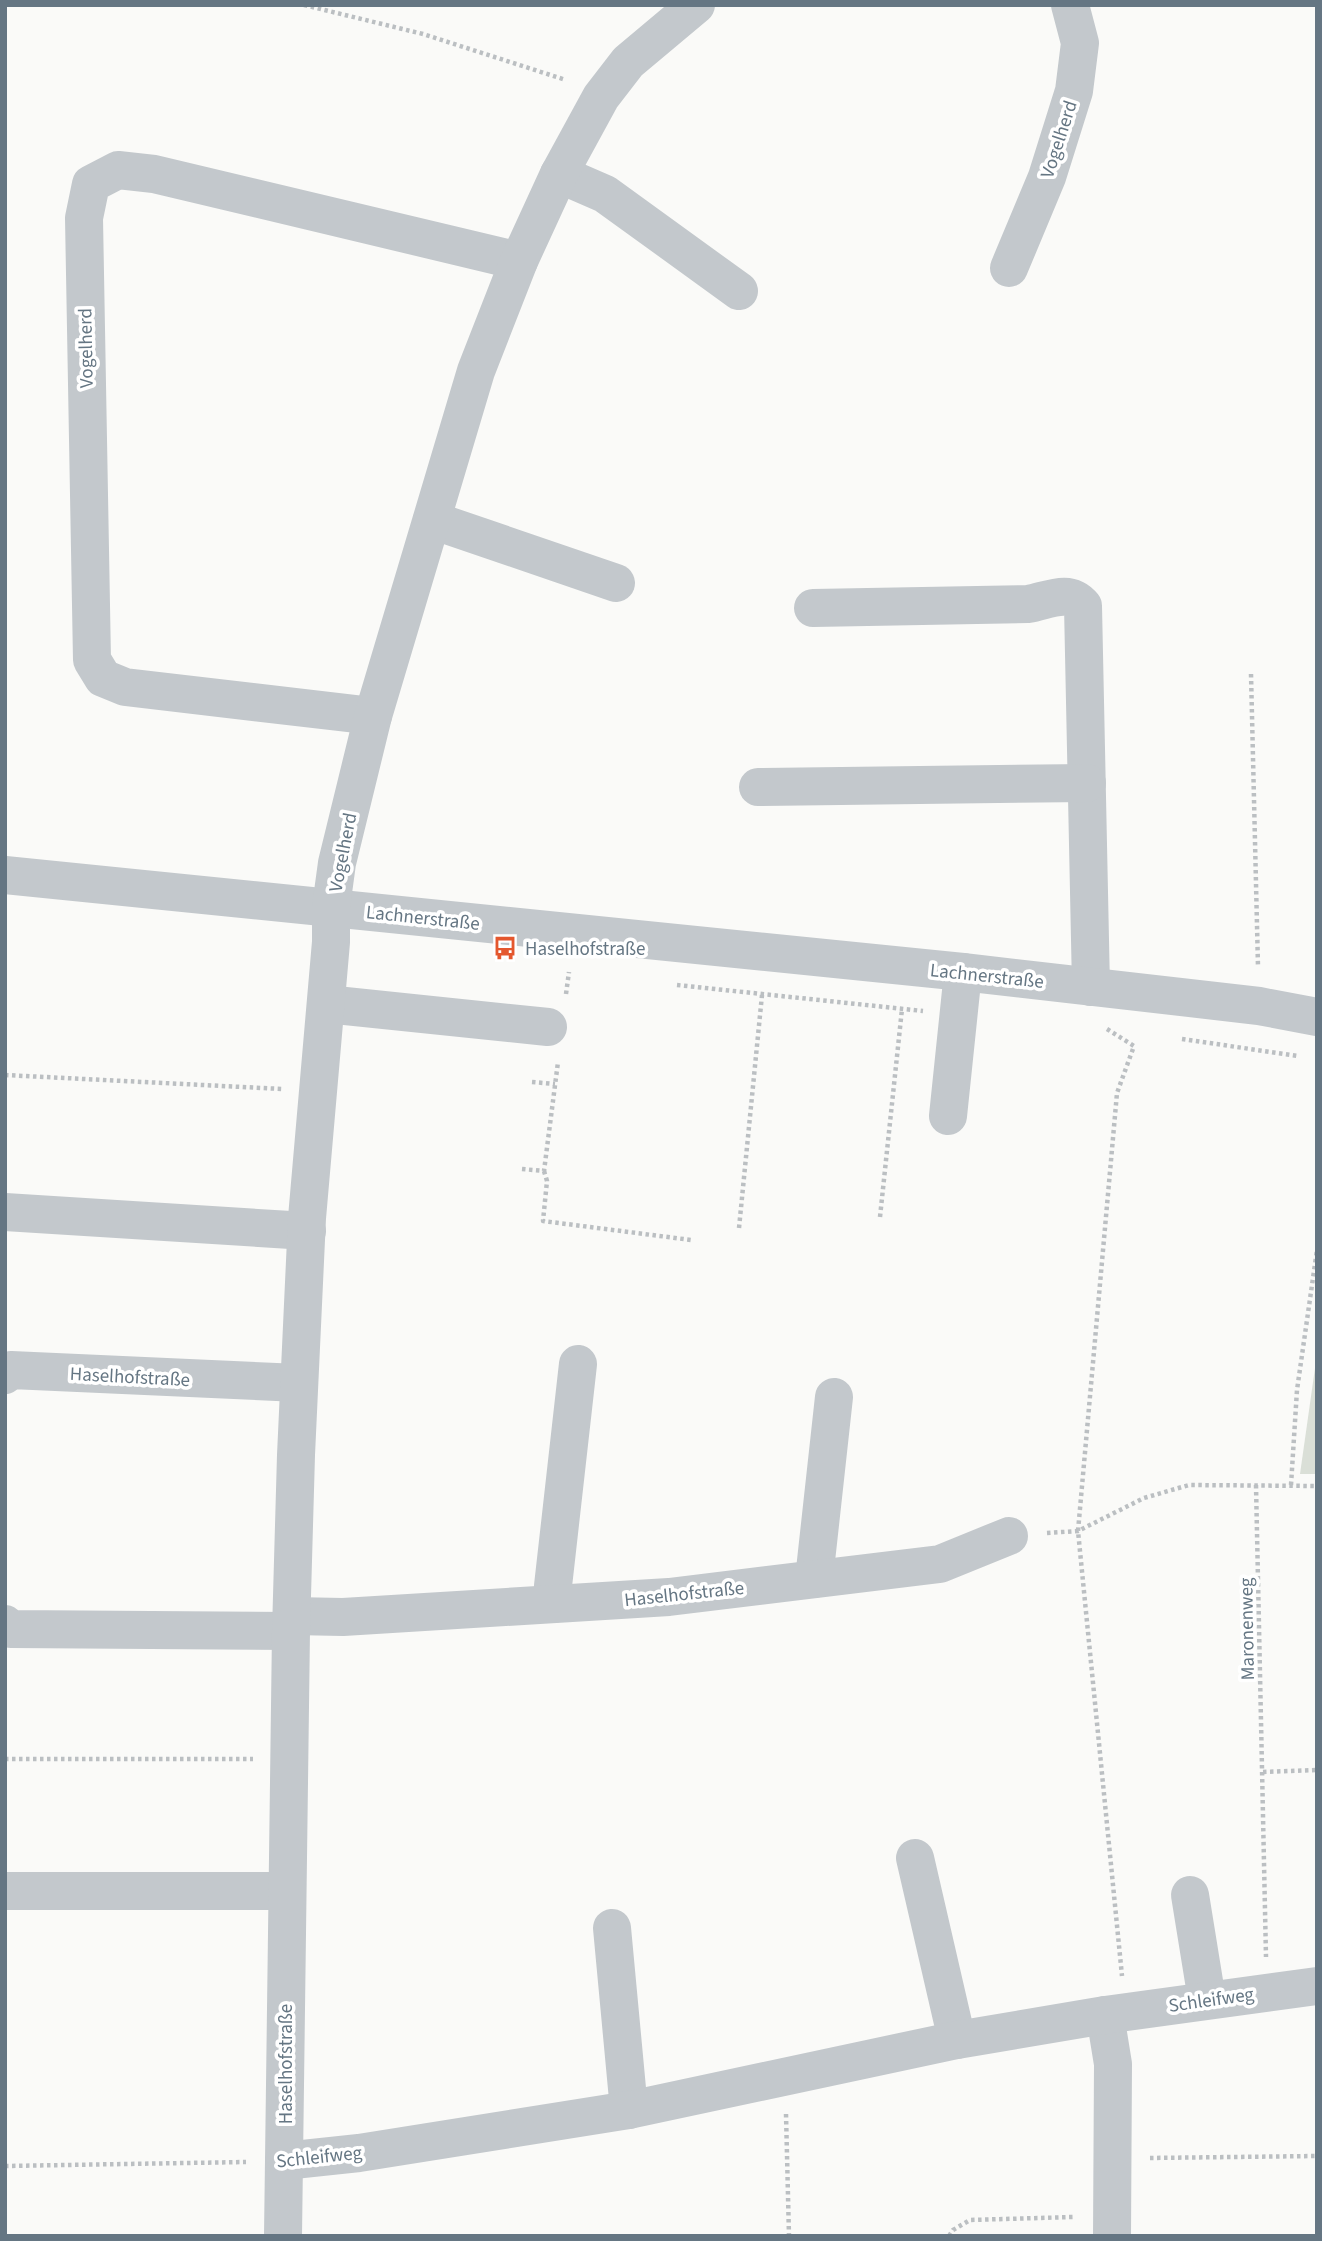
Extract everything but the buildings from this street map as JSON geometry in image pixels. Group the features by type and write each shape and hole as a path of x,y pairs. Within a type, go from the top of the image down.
{"street":[{"name":"Vogelherd","path":"331,907 337,863 373,716 476,371 519,261 559,174 601,97 628,62 696,5"},
{"name":"Vogelherd","path":"1009,268 1047,177 1074,91 1080,43 1070,5"},
{"name":"Vogelherd","path":"373,716 125,687 103,678 92,660 84,218 91,184 118,170 154,174 519,261"},
{"path":"559,174 605,194 738,291"},
{"path":"432,520 616,583"},
{"path":"814,608 1028,604 1062,596 1072,597 1083,606 1091,987"},
{"path":"758,787 1087,783"},
{"name":"Lachnerstraße","path":"5,875 962,972 1259,1006 1317,1017"},
{"name":"Haselhofstraße","path":"283,2236 291,1623 299,1383 307,1231 326,1004 331,907"},
{"path":"948,1116 962,972"},
{"path":"326,1004 557,1028"},
{"path":"5,1212 307,1231"},
{"path":"554,1604 552,1586 578,1364"},
{"name":"Haselhofstraße","path":"5,1376 11,1370 299,1383"},
{"path":"814,1579 835,1397"},
{"name":"Haselhofstraße","path":"5,1624 11,1629 291,1623 343,1617 669,1597 940,1564 1009,1536"},
{"path":"915,1858 957,2040"},
{"path":"5,1891 287,1891"},
{"path":"1190,1895 1207,2000"},
{"path":"612,1928 629,2110"},
{"name":"Schleifweg","path":"284,2161 359,2153 629,2110 957,2040 1115,2013 1317,1986"},
{"path":"1112,2226 1115,2013"}],"path":[{"path":"304,5 436,38 562,78 601,97"},
{"path":"1251,674 1259,1006"},
{"path":"569,972 557,1028 555,1084 544,1171 547,1181 543,1221 691,1240"},
{"path":"1091,987 1105,1028 1134,1046 1117,1093 1078,1531 1115,2013"},
{"path":"739,1228 762,995"},
{"path":"880,1217 902,1009"},
{"path":"5,1075 317,1091"},
{"path":"532,1082 555,1084"},
{"path":"523,1169 544,1171"},
{"path":"1291,1485 1297,1390 1317,1250"},
{"path":"1307,1318 1317,1318"},
{"path":"1078,1531 1144,1498 1189,1485 1317,1486"},
{"name":"Maronenweg","path":"1256,1485 1266,1991"},
{"path":"5,1759 289,1759"},
{"path":"1263,1772 1317,1770"},
{"path":"786,2077 789,2236"},
{"path":"1111,2158 1317,2156"},
{"name":"Schleifweg","path":"5,2166 284,2161"},
{"path":"949,2236 953,2230 970,2220 1112,2226"}],"shaded area":[{"path":"1317,1354 1317,1474 1300,1474"}],"place":[{"name":"Haselhofstraße","path":"505,948"}]}
